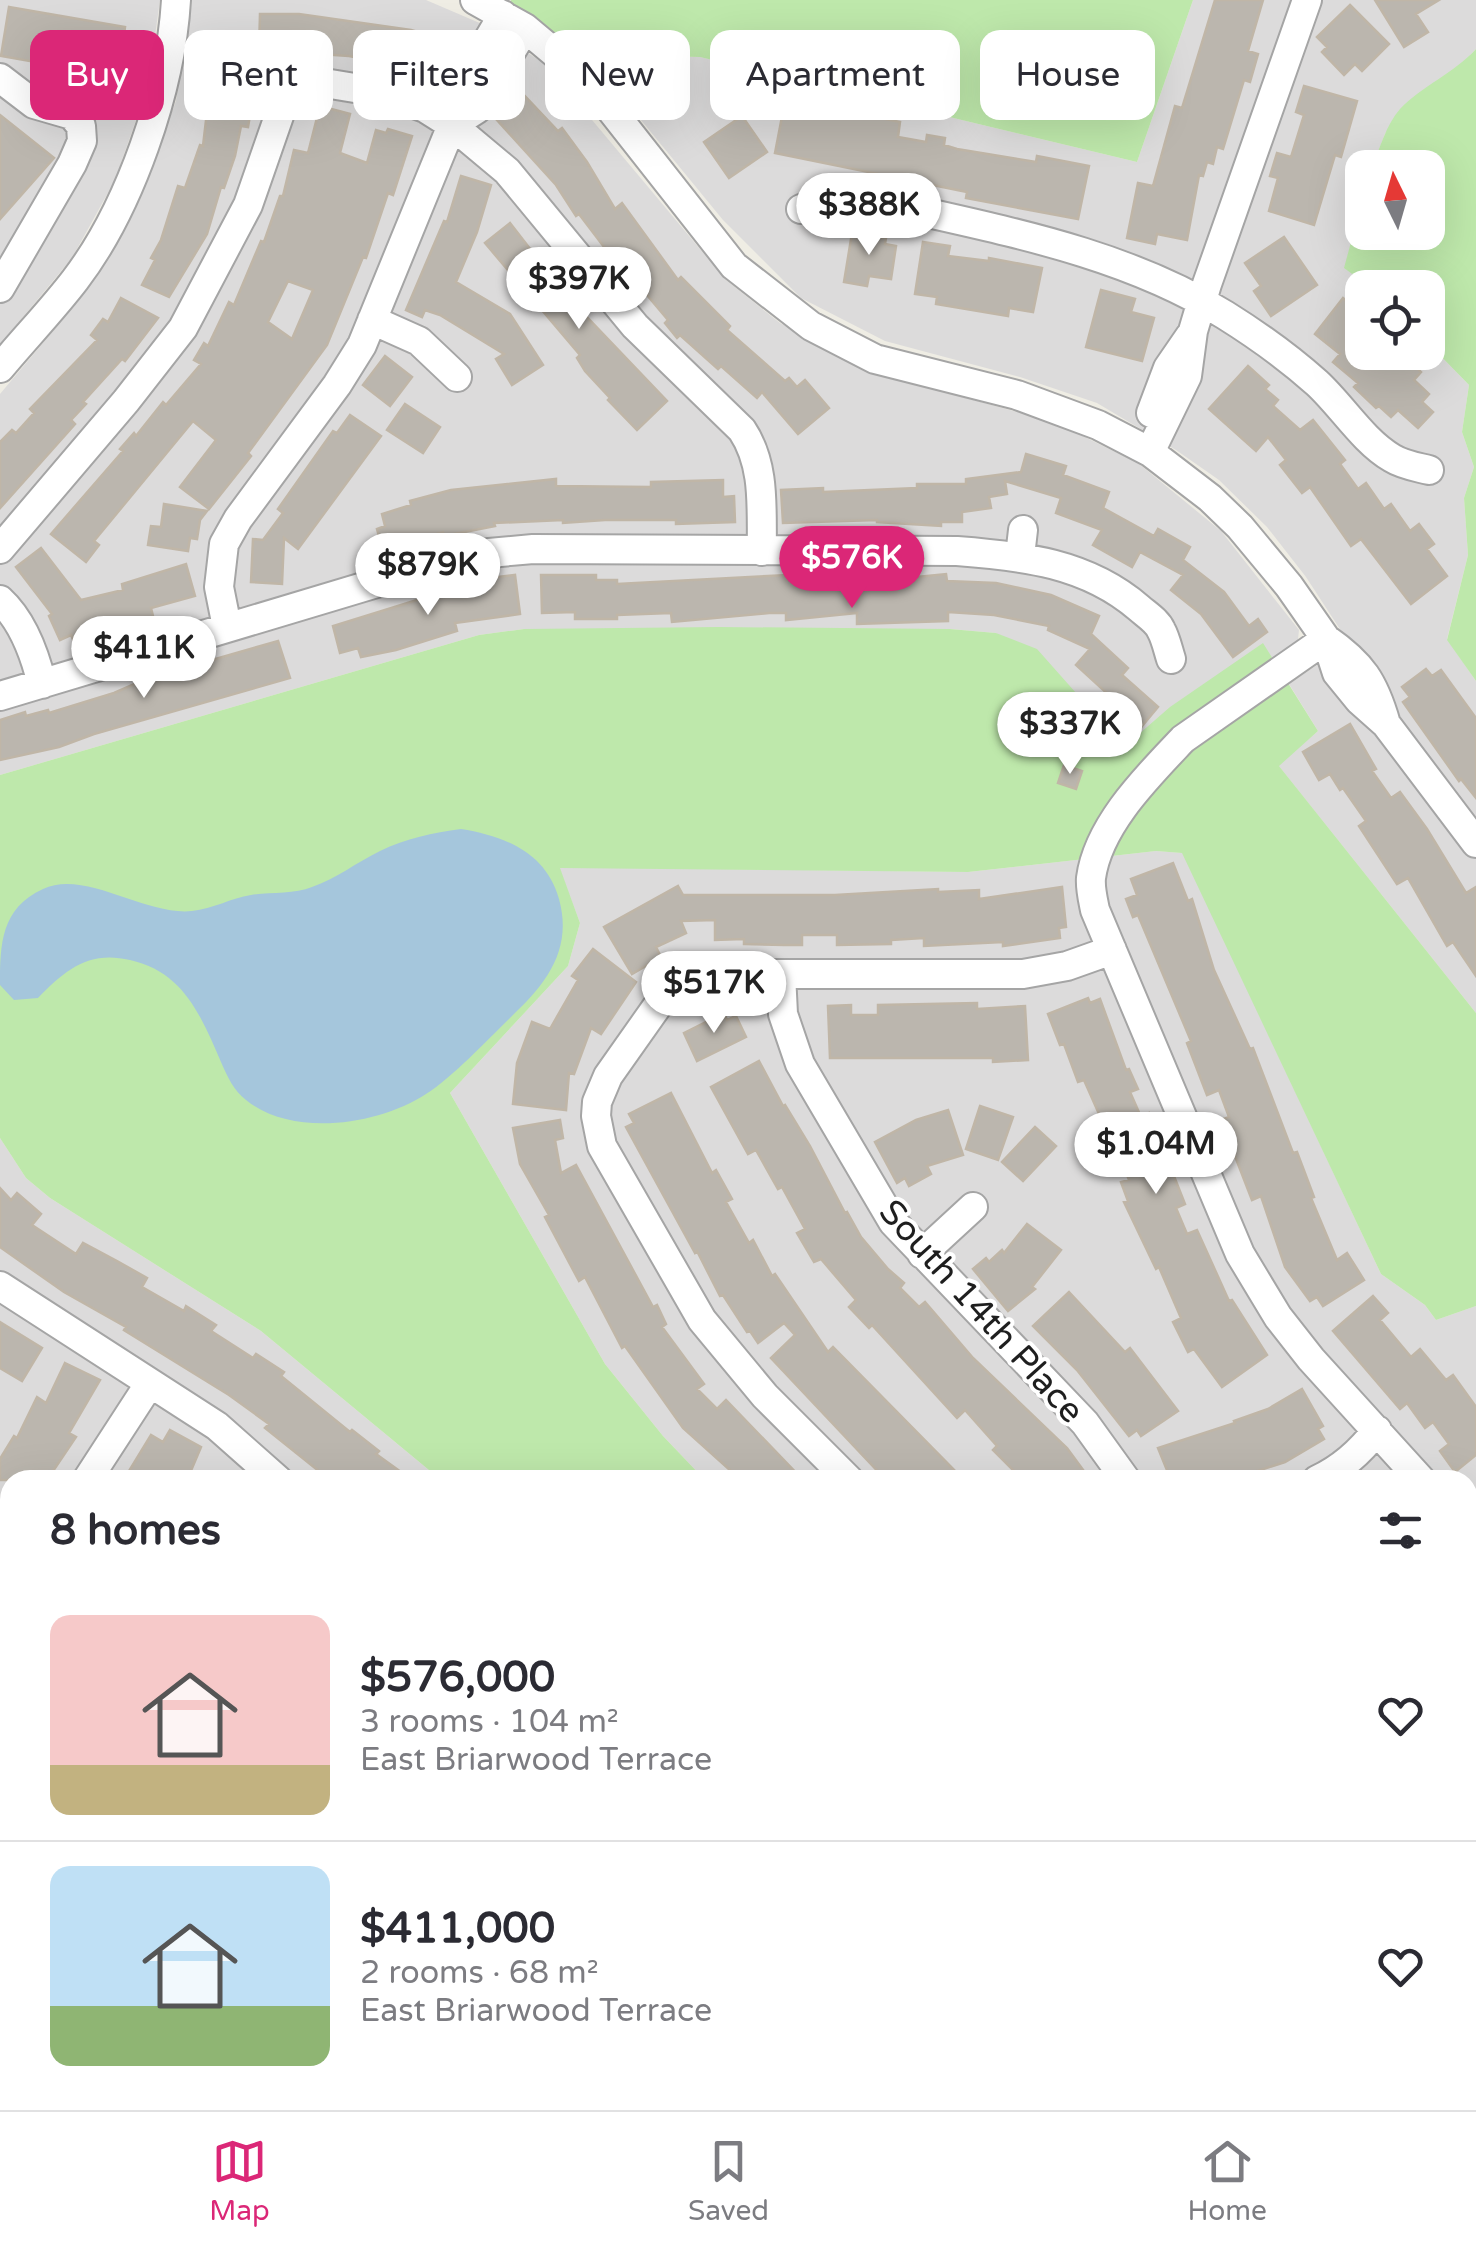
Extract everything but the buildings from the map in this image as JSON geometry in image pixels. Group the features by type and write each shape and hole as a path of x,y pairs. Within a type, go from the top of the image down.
{"street":[{"path":"0,368 77,277 116,211 158,110 176,0"},
{"path":"475,0 514,22 562,59 605,102 734,266 811,326 874,359 1038,401 1143,448 1210,498 1240,527 1297,597 1326,639 1338,674 1358,682 1476,842"},
{"path":"1143,448 1171,387 1168,368 1193,330 1308,0"},
{"path":"227,628 219,587 224,544 238,518 337,384 372,320 452,124 456,94 480,78 514,22"},
{"path":"0,78 34,104 72,116 81,126 82,141 0,288"},
{"path":"0,550 183,328 248,206 279,116 278,96 286,83 300,79 385,94 426,108 452,124 507,171 635,326 719,406 756,458 762,551"},
{"path":"800,210 836,196 862,198 1092,255 1140,272 1202,302 1253,333 1316,382 1378,448 1396,461 1429,470"},
{"path":"372,320 419,341 457,377"},
{"path":"0,696 450,561 533,549 957,551 1022,543 1053,563 1090,576 1128,598 1160,626 1171,659"},
{"path":"0,600 36,657 42,684"},
{"path":"1326,639 1184,739 1116,820 1095,861 1090,882 1095,910 1240,1254 1278,1318 1311,1360 1412,1470"},
{"path":"840,1470 765,1396 702,1320 602,1146 596,1116 601,1090 663,998 695,978 1024,974 1067,966 1112,950"},
{"name":"South 14th Place","path":"781,974 783,1014 800,1064 893,1222 1085,1423 1119,1470"},
{"path":"922,1254 973,1207"},
{"path":"0,1286 217,1426 267,1470"},
{"path":"93,1470 150,1382"},
{"path":"1332,1470 1356,1454 1377,1430"}],"shaded area":[{"path":"0,0 160,0 156,30 30,30 30,120 136,120 115,180 72,258 0,345"},
{"path":"192,0 426,0 489,27 494,30 353,30 353,120 525,120 525,51 545,64 545,120 592,120 726,280 780,323 875,373 1054,422 1138,463 1221,531 1299,630 1297,648 1124,748 996,633 950,629 524,629 479,635 0,775 0,394 79,300 119,240 176,101 184,50 184,120 333,120 333,30 187,30"},
{"path":"1193,0 1476,0 1476,49 1400,110 1379,150 1345,150 1345,250 1349,250 1345,267 1349,270 1345,270 1345,370 1445,370 1445,360 1469,385 1462,432 1474,467 1464,498 1468,555 1447,639 1476,681 1476,1013 1278,765 1318,731 1289,684 1349,643 1267,527 1219,480 1097,403 1020,377 885,341 801,298 723,220 641,120 690,120 690,57 710,59 710,120 960,119 1137,162 1152,120 1155,120 1155,110"},
{"path":"1156,851 1183,853 1381,1274 1425,1305 1436,1320 1476,1306 1476,1470 695,1470 663,1436 605,1364 450,1093 568,966 580,923 559,867 968,872"},
{"path":"0,1138 26,1178 50,1198 261,1331 429,1470 0,1470"}],"green space":[{"path":"511,0 1193,0 1155,110 1155,30 980,30 980,120 1152,120 1137,162 960,119 960,30 710,30 710,59 690,57 690,30 549,30 510,4"},
{"path":"1476,49 1476,681 1447,640 1468,555 1464,498 1474,467 1462,432 1469,385 1445,360 1445,270 1344,268 1349,250 1445,250 1445,150 1379,150 1400,109"},
{"path":"719,627 950,629 996,633 1037,649 1124,747 1170,707 1263,643 1318,731 1279,766 1476,1013 1476,1306 1436,1320 1425,1305 1381,1274 1182,853 1156,851 968,872 560,868 580,923 568,966 450,1093 605,1364 695,1470 429,1470 261,1331 50,1198 26,1178 0,1138 0,775 479,635 524,629"}],"water":[{"path":"461,829 507,842 544,869 559,899 559,950 545,979 524,1005 458,1068 426,1094 385,1113 361,1120 311,1123 265,1112 234,1088 188,998 177,985 149,966 115,958 90,960 68,971 38,998 14,1000 0,985 3,942 11,917 29,897 43,889 77,885 155,907 192,911 251,895 305,889 400,843"}]}
